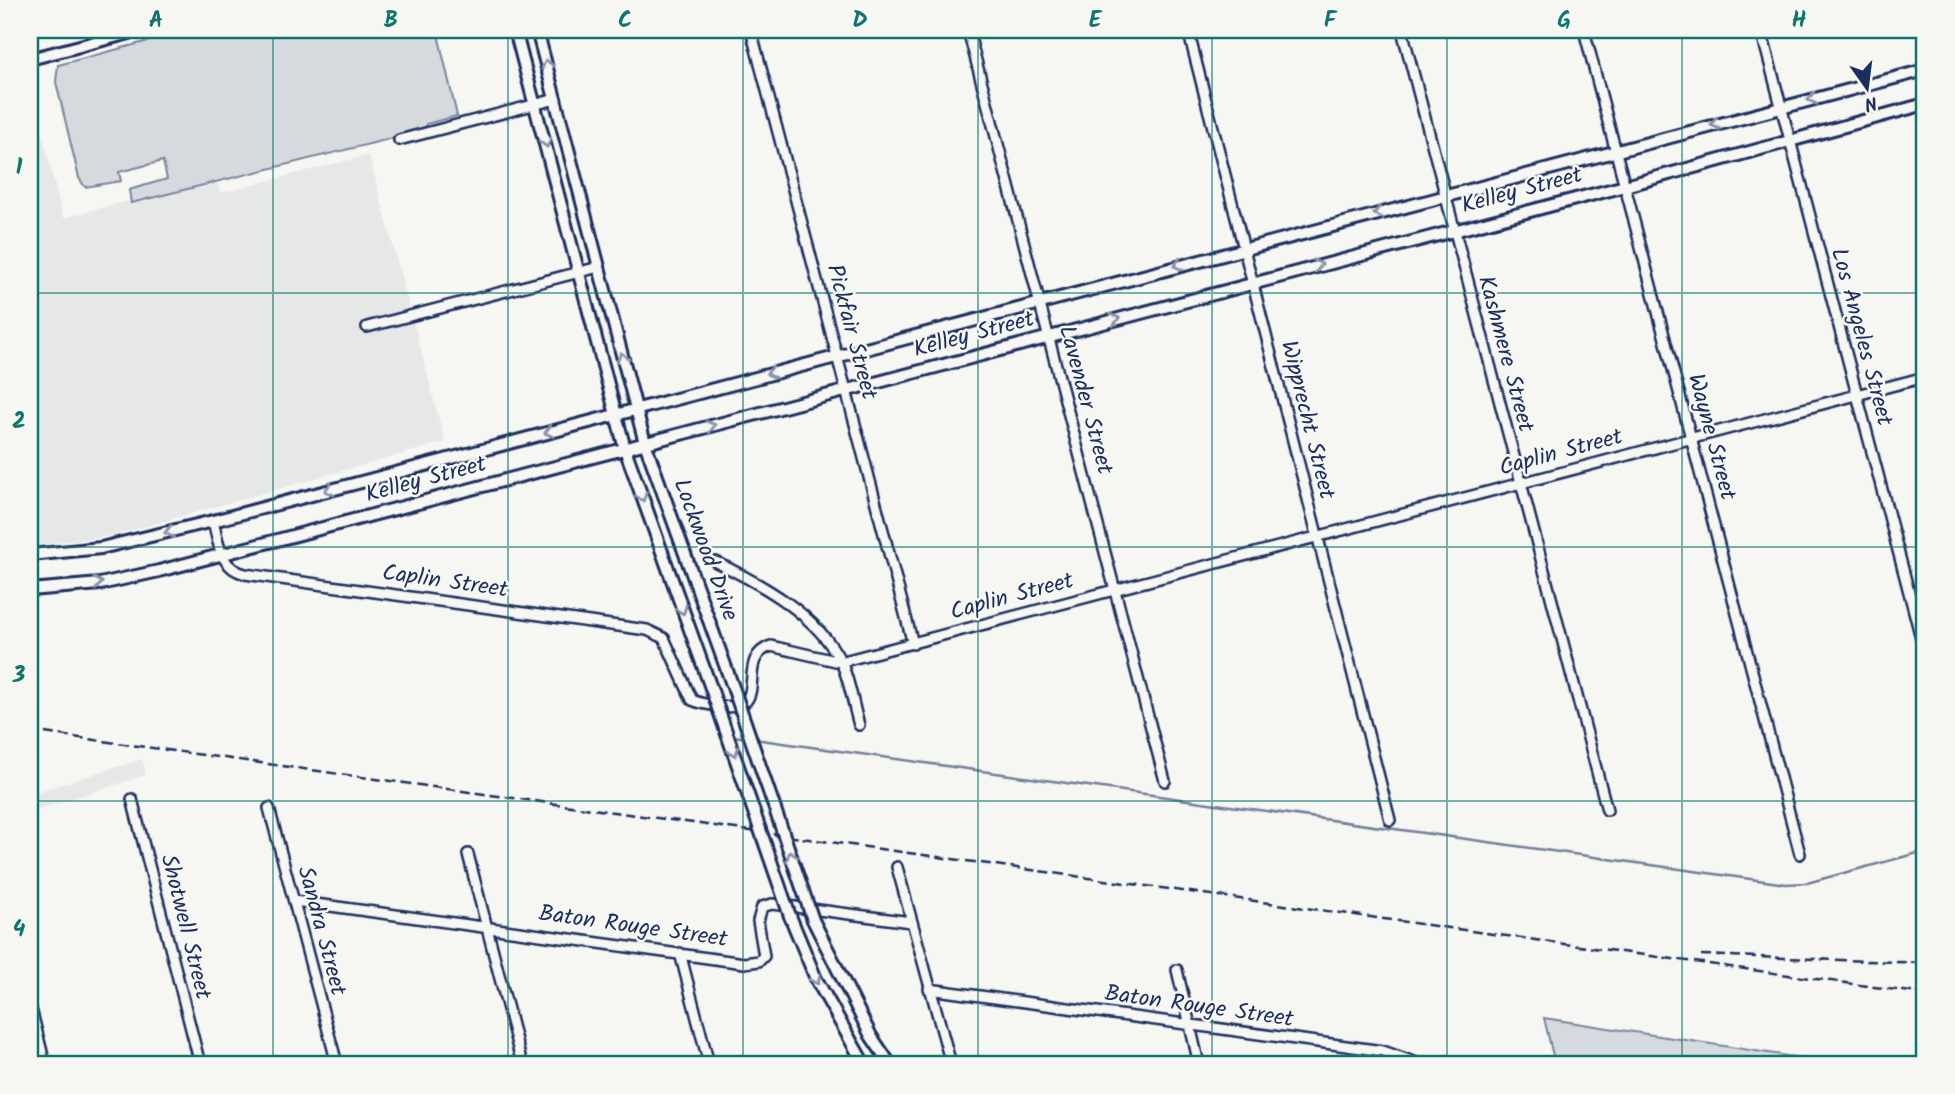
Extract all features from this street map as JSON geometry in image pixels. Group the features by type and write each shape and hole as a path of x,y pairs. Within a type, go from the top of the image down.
{"main road":[{"path":"30,59 141,30"},
{"name":"Lockwood Drive","path":"515,30 625,449 790,916 816,979 864,1064"},
{"name":"Lockwood Drive","path":"537,30 645,443 814,920 871,1036 890,1064"},
{"name":"Kelley Street","path":"30,555 101,548 214,521 1243,247 1925,70"},
{"name":"Kelley Street","path":"30,590 100,584 222,555 1625,186 1925,104"}],"street":[{"name":"Pickfair Street","path":"751,30 913,644"},
{"name":"Lavender Street","path":"968,30 1165,781"},
{"name":"Wipprecht Street","path":"1188,30 1390,820"},
{"name":"Kashmere Street","path":"1402,30 1519,484 1607,810"},
{"name":"Wayne Street","path":"1584,30 1800,854"},
{"name":"Los Angeles Street","path":"1761,30 1925,653"},
{"path":"399,140 556,99"},
{"path":"367,327 599,267"},
{"name":"Caplin Street","path":"222,555 228,567 245,574 647,630 664,638 688,694 699,703 742,707 749,695 755,659 761,650 771,646 840,662 1925,377"},
{"path":"214,521 222,555"},
{"name":"Lockwood Drive","path":"716,562 760,584 810,623 840,662 859,725"},
{"name":"Shotwell Street","path":"132,799 200,1064"},
{"name":"Sandra Street","path":"269,808 337,1064"},
{"path":"468,854 522,1064"},
{"path":"897,867 951,1064"},
{"name":"Baton Rouge Street","path":"294,901 744,963 759,961 765,950 758,914 762,907 772,904 911,922"},
{"path":"680,953 709,1064"},
{"path":"1177,971 1199,1064"},
{"name":"Baton Rouge Street","path":"929,989 1385,1052 1420,1064"},
{"path":"30,1005 45,1064"}],"shaded area":[{"path":"190,30 437,30 457,116 426,124 426,130 131,203 129,190 167,179 163,161 119,172 121,181 85,187 79,178 56,82 58,65"},
{"path":"30,84 63,218 215,178 221,193 369,155 445,442 111,536 30,546"},
{"path":"142,759 146,775 30,812 30,794"},
{"path":"1544,1018 1839,1064 1555,1064"}],"waterway":[{"path":"733,736 747,738"},
{"path":"754,739 1786,884 1807,883 1925,851"}],"railway":[{"path":"30,731 1925,994"},
{"path":"1701,955 1925,963"},
{"path":"1903,1064 1925,1054"}]}
